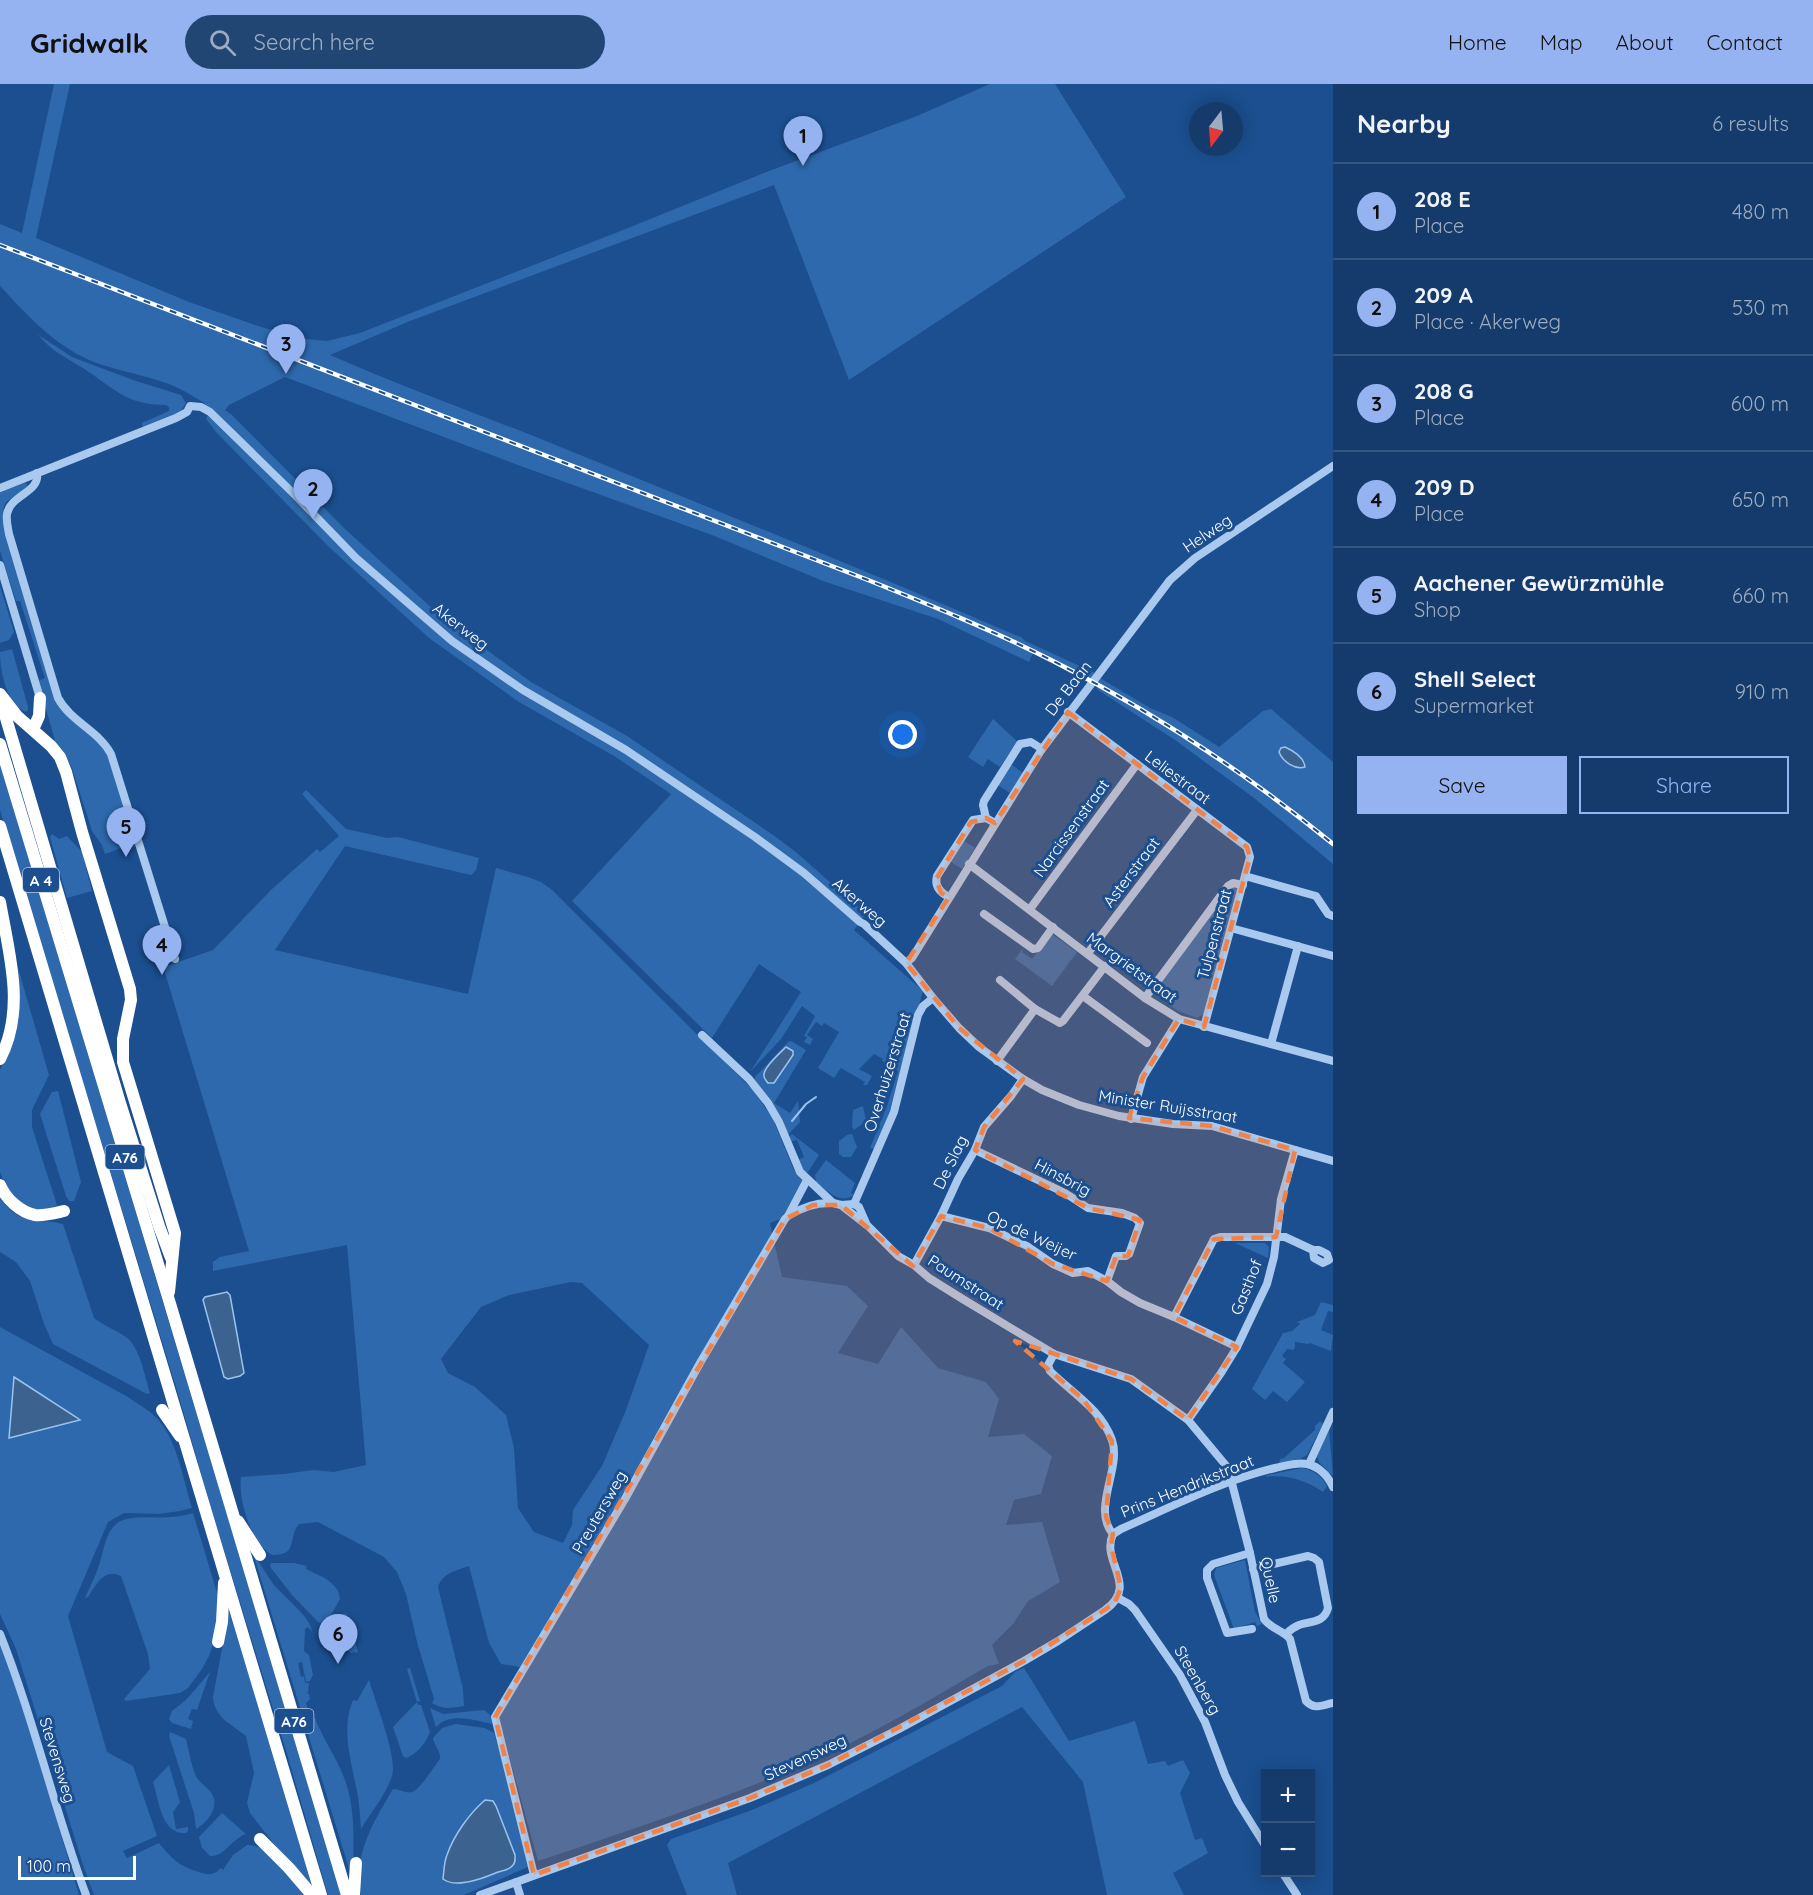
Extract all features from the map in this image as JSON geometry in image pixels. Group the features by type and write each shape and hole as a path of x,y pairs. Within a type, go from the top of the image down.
{"highway":[{"path":"0,696 29,726 35,725 39,716 40,698"},
{"path":"0,696 89,1015"},
{"name":"A76","path":"29,726 60,757 66,772 125,973 131,1000 123,1039 123,1062 175,1233 168,1297"},
{"name":"A 4","path":"0,744 89,1015"},
{"name":"A 4","path":"0,826 59,1023"},
{"path":"0,902 14,995 14,1011 9,1039 0,1059"},
{"name":"A76","path":"89,1015 173,1262"},
{"name":"A76","path":"89,1015 168,1297 347,1895"},
{"name":"A76","path":"59,1023 321,1895"},
{"path":"0,1185 13,1203 29,1213 42,1215 64,1211"},
{"name":"A76","path":"162,1410 187,1448"},
{"name":"A76","path":"230,1508 260,1556"},
{"name":"A76","path":"218,1642 222,1622 224,1572"},
{"path":"260,1839 312,1895"},
{"path":"354,1895 356,1863"}],"street":[{"name":"Akerweg","path":"0,488 176,418 184,414 190,406 201,407 210,412 296,495 356,558 452,641 523,690 626,750 755,837 804,873 906,963"},
{"name":"Helweg","path":"1119,647 1178,572 1333,466"},
{"path":"37,473 36,485 15,499 10,506 7,515 9,534 58,698 72,716 105,744 111,754 175,959"},
{"path":"0,565 40,698"},
{"name":"De Baan","path":"906,963 912,958 1042,749 1119,647"},
{"name":"Leliestraat","path":"1068,712 1246,847 1250,857 1244,880"},
{"path":"986,818 984,801 1020,744 1031,742 1042,749"},
{"name":"Narcissenstraat","path":"1030,909 1137,764"},
{"name":"Asterstraat","path":"1088,953 1197,810"},
{"path":"949,897 939,889 936,882 937,876 971,822 986,818 995,824"},
{"name":"Margrietstraat","path":"969,864 1145,998 1179,1019 1333,1061"},
{"path":"1244,880 1316,896 1328,914 1333,916"},
{"name":"Tulpenstraat","path":"1204,1027 1244,880"},
{"name":"Tulpenstraat","path":"1145,998 1228,886 1244,880"},
{"path":"984,914 1033,949 1038,948 1053,927"},
{"path":"1231,928 1333,956"},
{"path":"1271,1044 1298,946"},
{"name":"Minister Ruijsstraat","path":"906,963 959,1028 997,1061 1042,1090 1079,1105 1131,1119 1212,1126 1333,1161"},
{"path":"1000,980 1035,1009 1060,1023 1105,966"},
{"path":"1083,996 1147,1043"},
{"name":"Overhuizerstraat","path":"854,1204 894,1112 918,1015 923,1006 933,998"},
{"path":"997,1061 1035,1009"},
{"path":"1131,1119 1143,1077 1179,1019"},
{"path":"702,1035 768,1103 779,1122 797,1168 807,1180 837,1204"},
{"name":"De Slag","path":"914,1265 941,1216 957,1179 975,1150 984,1127 1023,1079"},
{"name":"Hinsbrig","path":"975,1150 1065,1193 1088,1208 1122,1213 1135,1218 1140,1223 1129,1254 1116,1257 1107,1281"},
{"name":"Gasthof","path":"1188,1420 1237,1347 1267,1284 1273,1264 1281,1199 1295,1150"},
{"name":"Preutersweg","path":"534,1875 495,1717 625,1499 741,1292 788,1216 807,1180"},
{"name":"Paumstraat","path":"837,1204 868,1226 891,1251 953,1293 1054,1354 1131,1379 1188,1420"},
{"path":"788,1216 813,1205 854,1204"},
{"name":"Paumstraat","path":"854,1204 859,1207 868,1226"},
{"name":"Op de Weijer","path":"941,1216 989,1228 1027,1246 1053,1264 1073,1272 1088,1271 1140,1303 1237,1347"},
{"path":"1174,1317 1214,1239 1220,1237 1289,1238 1313,1250"},
{"path":"1054,1354 1048,1365 1050,1371 1083,1399 1104,1423 1112,1441 1114,1451 1106,1500 1106,1517 1107,1528 1113,1534 1111,1545 1121,1588 1118,1598"},
{"path":"1333,1412 1309,1464 1321,1470 1329,1478 1333,1487"},
{"name":"Quelle","path":"1188,1420 1228,1468 1233,1480 1264,1619 1267,1624 1286,1634"},
{"name":"Prins Hendrikstraat","path":"1113,1534 1233,1480 1293,1464 1309,1464"},
{"path":"1250,1552 1213,1564 1206,1570 1227,1633 1252,1629"},
{"path":"1253,1569 1308,1556 1319,1562 1328,1608 1326,1615 1319,1620 1296,1626 1286,1634 1290,1639 1306,1701 1315,1707 1333,1703"},
{"name":"Stevensweg","path":"480,1895 750,1798 828,1765 899,1729 1048,1647 1114,1604 1118,1598"},
{"name":"Steenberg","path":"1118,1598 1135,1610 1180,1675 1205,1722 1238,1802 1261,1839"},
{"name":"Stevensweg","path":"0,1634 17,1675 67,1841 86,1895"},
{"path":"1285,1877 1297,1895"},
{"path":"516,1882 520,1895"}],"highlighted area":[{"path":"1068,712 1247,847 1250,857 1204,1027 1179,1019 1143,1077 1129,1118 1212,1126 1295,1150 1276,1237 1214,1239 1174,1317 1237,1347 1188,1420 1131,1379 1015,1341 1083,1399 1112,1441 1106,1517 1113,1534 1111,1545 1121,1588 1114,1604 1024,1661 828,1765 750,1798 534,1875 495,1717 785,1219 813,1205 841,1205 913,1266 941,1216 989,1228 1053,1264 1107,1281 1116,1256 1128,1256 1140,1220 1088,1208 975,1150 984,1127 1023,1079 959,1028 906,963 949,897 941,893 936,879 971,822 986,818 995,823"}],"shaded area":[{"path":"54,84 70,84 36,238 189,302 261,327 307,339 327,341 360,333 769,171 917,116 990,84 1055,84 1126,197 849,380 774,185 410,321 330,355 843,562 1021,637 1025,641 1095,673 1089,680 1033,653 1029,662 938,619 823,581 712,535 285,377 229,405 225,410 344,528 444,619 531,682 627,736 776,837 866,914 854,930 923,991 889,1114 874,1149 870,1148 898,1071 874,1054 859,1069 872,1076 867,1085 863,1085 865,1082 841,1068 834,1078 818,1068 839,1032 824,1023 822,1026 816,1022 807,1035 813,1039 810,1045 804,1042 807,1037 804,1036 815,1016 802,1006 781,1039 750,1072 801,992 759,964 712,1038 572,901 671,794 614,756 519,702 429,638 328,546 216,432 206,419 209,412 203,402 170,384 102,365 76,353 41,328 0,286 0,224 22,233"},
{"path":"37,334 72,357 181,395 186,403 173,416 144,427 142,423 169,411 169,407 141,402 123,395 55,351"},
{"path":"22,482 28,487 9,499 4,507 5,530 60,705 107,750 137,846 125,850 124,847 105,854 102,845 92,831 72,768 65,754 56,744 38,681 45,678 20,601 16,601 0,551 0,490"},
{"path":"0,586 14,632 9,640 0,643"},
{"path":"12,649 28,707 26,712 19,708 9,695 1,668 0,652"},
{"path":"1100,678 1150,708 1172,717 1219,747 1263,711 1271,709 1333,762 1333,864 1254,798 1175,740 1098,690 1096,684","holes":["1281,748 1294,751 1306,764 1295,766 1286,762 1282,757"]},
{"path":"993,719 1017,741 1000,767 988,759 983,767 968,757"},
{"path":"1285,747 1301,757 1305,767 1293,766 1283,759 1279,752"},
{"path":"0,763 342,1895 328,1895 0,810"},
{"path":"1012,765 1023,773 1010,793 999,786 999,782 1008,767"},
{"path":"306,790 346,829 387,838 398,837 479,858 476,870 471,875 345,846 275,950 468,994 496,868 541,882 551,889 753,1090 773,1119 793,1168 804,1181 781,1219 770,1223 782,1277 847,1286 868,1306 838,1353 878,1364 901,1327 938,1368 986,1382 999,1399 988,1437 1024,1434 1052,1456 1041,1494 1014,1500 1006,1525 1042,1522 1060,1582 1028,1601 1013,1624 992,1645 999,1664 988,1666 871,1732 799,1767 670,1816 538,1861 496,1709 520,1667 501,1664 489,1643 469,1566 446,1576 438,1587 463,1689 464,1706 444,1708 432,1703 434,1699 406,1594 397,1572 384,1557 318,1522 299,1524 289,1549 281,1554 273,1555 258,1542 244,1509 241,1477 314,1470 334,1472 366,1465 347,1245 213,1271 213,1262 220,1257 249,1251 165,973 167,966 213,950 272,889 317,849 320,852 339,836 302,794","holes":["571,1282 582,1283 649,1345 626,1410 602,1466 573,1510 572,1525 563,1543 534,1532 518,1508 514,1448 506,1415 475,1387 448,1373 441,1359 481,1307 509,1295"]},
{"path":"52,834 59,839 67,836 82,852 92,891 67,898 50,837"},
{"path":"964,841 975,848 962,869 951,862 950,858"},
{"path":"1232,886 1238,889 1204,1014 1197,1018 1178,1011 1152,993"},
{"path":"1052,934 1077,952 1052,986 1015,959 1024,947 1022,952 1032,959"},
{"path":"12,947 49,1075 32,1110 32,1127 57,1205 45,1210 28,1207 11,1198 0,1172 0,1070 16,1033 19,1016"},
{"path":"791,1041 806,1050 774,1103 790,1113 798,1101 800,1122 788,1135 773,1104 755,1082 755,1077"},
{"path":"786,1047 793,1051 793,1055 774,1083 768,1083 764,1077 767,1067"},
{"path":"58,1091 81,1182 74,1201 69,1201 66,1196 40,1114 52,1092"},
{"path":"863,1106 866,1121 854,1130 852,1127 853,1110"},
{"path":"792,1134 819,1155 808,1172 805,1173 798,1160 804,1157 797,1140 789,1142"},
{"path":"852,1134 857,1147 851,1157 843,1157 839,1154 839,1141"},
{"path":"826,1160 855,1183 851,1193 854,1195 849,1198 839,1198 816,1182 815,1175"},
{"path":"0,1197 20,1216 63,1224 94,1318 131,1342 141,1363 150,1393 147,1394 53,1344 30,1281 16,1262 0,1252"},
{"path":"1235,1243 1265,1243 1269,1247 1268,1258"},
{"path":"227,1292 230,1295 244,1373 228,1379 224,1377 203,1300 205,1297"},
{"path":"1321,1302 1333,1305 1333,1312 1328,1311 1321,1330 1333,1335 1331,1351 1310,1343 1295,1342 1295,1348 1287,1349 1282,1356 1286,1359 1283,1363 1305,1382 1287,1402 1273,1391 1265,1400 1252,1389 1283,1333 1292,1331 1300,1324 1297,1322 1315,1315"},
{"path":"0,1327 128,1397 154,1415 172,1442 192,1508 159,1514 124,1513 108,1522 68,1616 107,1752 133,1766 157,1836 123,1851 127,1858 159,1843 172,1858 181,1864 192,1870 211,1874 221,1868 223,1870 233,1855 247,1845 256,1846 279,1863 304,1895 94,1895 16,1649 0,1614"},
{"path":"14,1377 76,1417 80,1420 9,1438"},
{"path":"1320,1421 1323,1424 1307,1455 1300,1459 1279,1463 1280,1459 1315,1430 1315,1426"},
{"path":"1329,1430 1333,1476 1319,1462 1317,1456"},
{"path":"1302,1468 1322,1479 1327,1486 1323,1492 1295,1479 1281,1476 1266,1477 1267,1475"},
{"path":"193,1513 218,1596 216,1637 202,1669 188,1688 180,1693 126,1701 124,1699 150,1669 148,1654 121,1576 110,1574 105,1576 85,1598 97,1572 107,1537 116,1524 132,1518 170,1517"},
{"path":"253,1553 274,1585 307,1620 312,1632 308,1627 305,1629 304,1651 309,1655 313,1675 310,1681 306,1682 302,1662 298,1663 301,1677 304,1676 305,1683 309,1683 306,1694 309,1694 310,1699 306,1703 310,1718 315,1718 342,1772 351,1801 354,1847 353,1882"},
{"path":"1245,1560 1255,1612 1262,1624 1257,1626 1255,1622 1234,1629 1214,1575 1216,1568"},
{"path":"271,1563 294,1563 307,1566 306,1569 323,1577 336,1588 340,1599 327,1622 319,1623 292,1595 271,1568"},
{"path":"229,1611 280,1775 314,1895 250,1813 247,1803 254,1773 246,1736 220,1715 214,1704 213,1697"},
{"path":"344,1613 347,1614 358,1652 354,1651 352,1654 340,1643 346,1636 335,1625"},
{"path":"0,1643 17,1688 79,1895 0,1895"},
{"path":"410,1668 420,1701 417,1702 407,1669"},
{"path":"1024,1668 1069,1741 1135,1721 1148,1764 1165,1761 1168,1766 1183,1760 1190,1773 1180,1793 1195,1840 1202,1838 1208,1853 1173,1873 1184,1895 1107,1895 1083,1782 1022,1707 728,1863 737,1895 687,1895 667,1845 671,1839 752,1810 814,1783 1002,1686 1015,1672"},
{"path":"210,1672 197,1710 192,1709 188,1719 193,1721 191,1729 172,1723 169,1719 172,1711 187,1699"},
{"path":"369,1680 389,1743 393,1768 386,1790 361,1829 347,1732 353,1700 357,1701"},
{"path":"417,1702 421,1705 430,1732 421,1748 406,1758 403,1756 393,1727"},
{"path":"430,1708 443,1714 484,1710 490,1715 492,1724 455,1718 442,1722 436,1727"},
{"path":"456,1724 485,1728 494,1733 514,1802 528,1867 464,1895 361,1895 359,1880 362,1852 378,1814 393,1789 412,1792 423,1783 440,1759 433,1738 442,1728","holes":["496,1806 512,1867 466,1883 459,1882"]},
{"path":"170,1732 186,1739 196,1776 214,1799 211,1814 196,1829 194,1813 169,1736"},
{"path":"169,1765 180,1802 173,1812 176,1829 188,1827 186,1833 171,1828 159,1807 153,1782"},
{"path":"485,1800 493,1801 496,1806 515,1855 513,1866 462,1883 449,1882 443,1879 445,1861 450,1847 463,1825"},
{"path":"222,1813 246,1834 220,1854 210,1856 202,1848 199,1837"}],"waterway":[{"path":"792,1121 806,1104 816,1097"}],"railway":[{"path":"0,245 868,580 984,628 1089,680 1162,722 1266,792 1333,844"}],"place":[{"name":"208 E","path":"803,166"},
{"name":"208 G","path":"286,374"},
{"name":"209 A","path":"313,519"},
{"name":"Aachener Gewürzmühle","path":"126,857"},
{"name":"209 D","path":"162,975"},
{"name":"Shell Select","path":"338,1664"}]}
